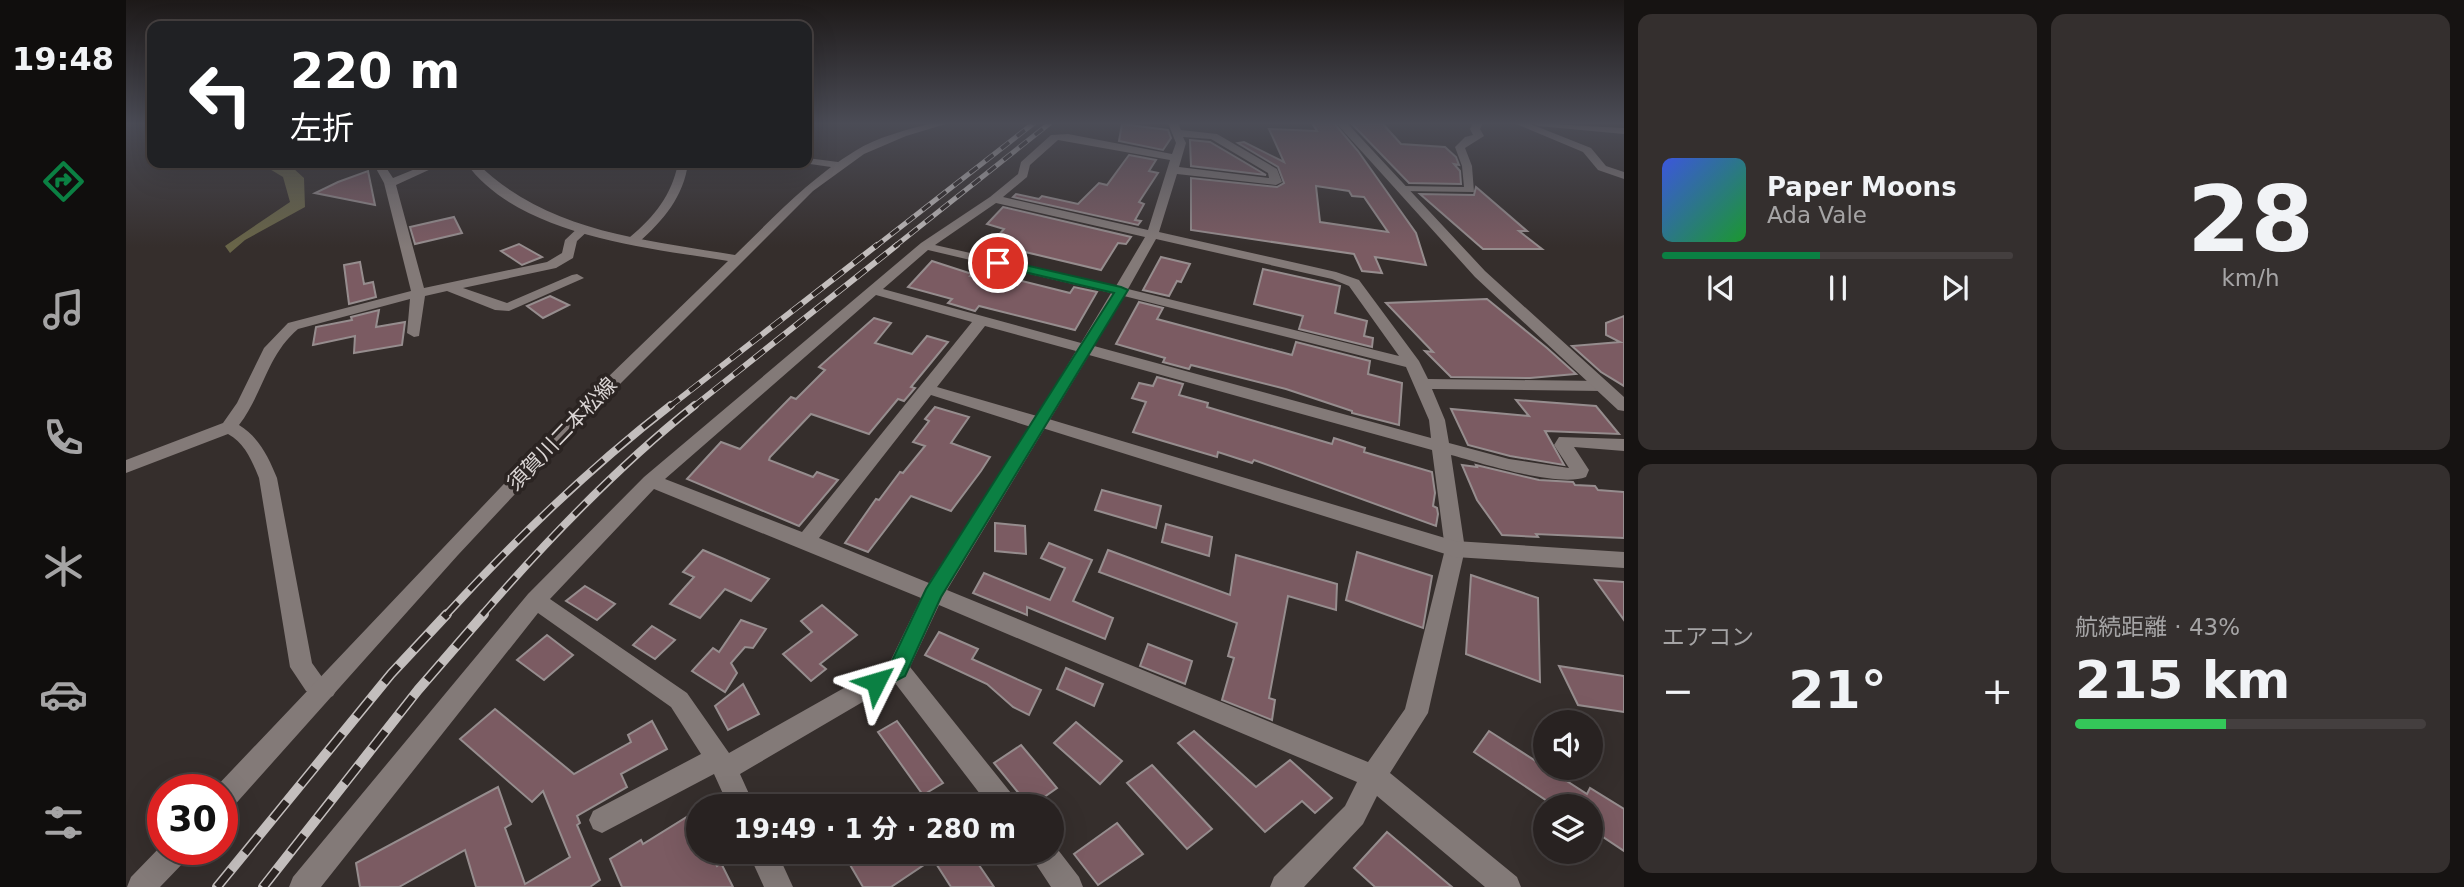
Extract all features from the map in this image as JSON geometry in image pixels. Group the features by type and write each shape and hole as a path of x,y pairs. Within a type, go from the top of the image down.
{"street":[{"path":"833,164 838,165"},
{"path":"303,887 536,600 651,481 925,246 994,199 1023,175 1025,164"},
{"path":"602,820 721,764 898,669 933,594 1042,422 1152,236 1175,164"},
{"path":"1177,164 1276,182 1273,170 1263,164"},
{"path":"1381,164 1480,274 1624,406"},
{"path":"1404,189 1470,190 1466,164"},
{"path":"1599,164 1624,176"},
{"name":"須賀川二本松線","path":"238,783 572,422 808,189 838,165"},
{"path":"381,168 390,183 418,293 414,332"},
{"path":"390,183 427,168"},
{"path":"475,168 503,195 524,207 585,228 634,240 737,259"},
{"path":"634,240 660,214 677,188 682,168"},
{"path":"994,199 1336,276 1354,283 1417,374 1437,420 1455,549 1416,713 1373,776 1354,815 1284,887"},
{"path":"126,467 174,446 229,428 237,418 258,369 286,331 313,318 560,261 568,255 571,240 585,228"},
{"path":"925,246 1121,290 1417,374 1602,386"},
{"path":"449,287 500,307 509,307 577,278"},
{"path":"875,290 1509,465 1572,475 1580,473 1580,470 1563,445 1565,441 1624,444"},
{"path":"806,541 982,320"},
{"path":"928,389 1455,549 1624,560"},
{"path":"229,428 243,435 264,467 282,548 301,667 314,684 324,689"},
{"path":"651,481 806,541 1373,776 1507,887"},
{"path":"536,600 679,700 721,764 736,794"},
{"path":"898,669 996,794"},
{"path":"768,864 779,887"},
{"path":"1051,864 1069,887"},
{"path":"142,887 162,865"}],"shaded area":[{"path":"268,168 293,168 304,178 305,207 245,240 230,253 225,246 290,202 283,177"}],"building":[{"path":"1122,164 1153,164 1149,171 1158,173 1139,202 1144,204 1135,220 1141,221 1138,225 1013,197 1016,194 1039,199 1042,196 1078,204 1099,183 1107,185"},
{"path":"1248,164 1266,175 1191,166"},
{"path":"1274,164 1367,164 1416,233 1426,265 1375,257 1382,273 1362,271 1354,254 1191,230 1191,178 1277,187 1284,183 1278,167","holes":["1316,186 1349,191 1352,196 1364,197 1388,232 1320,222"]},
{"path":"1391,164 1454,164 1460,171 1461,184 1409,183"},
{"path":"368,171 375,205 315,193 338,182"},
{"path":"1476,187 1527,231 1519,231 1542,249 1483,249 1420,194 1474,195"},
{"path":"1003,207 1131,237 1126,244 1118,243 1101,270 991,244 1004,229 987,224"},
{"path":"454,217 462,233 415,244 410,227"},
{"path":"519,244 542,257 522,265 501,251"},
{"path":"1161,257 1190,264 1181,282 1177,281 1169,296 1143,290"},
{"path":"932,261 972,274 970,276 1009,286 1014,279 1070,293 1074,287 1097,292 1075,330 979,306 975,311 948,303 952,299 908,287"},
{"path":"360,262 364,284 373,282 376,297 349,304 344,265"},
{"path":"1263,269 1340,286 1335,313 1367,321 1364,336 1373,338 1372,347 1299,329 1303,316 1254,304"},
{"path":"550,296 569,305 543,318 527,306"},
{"path":"1487,299 1576,374 1530,378 1451,377 1425,351 1433,352 1386,303"},
{"path":"1139,302 1163,308 1157,319 1292,355 1296,342 1370,361 1368,374 1402,383 1399,425 1352,413 1286,389 1191,365 1189,369 1163,362 1165,358 1116,344"},
{"path":"379,310 376,327 405,322 402,345 354,353 355,336 313,345 316,327 352,320 351,317"},
{"path":"1624,316 1624,386 1601,372 1572,346 1620,342 1606,335 1606,323"},
{"path":"874,318 891,323 875,343 912,354 927,336 948,342 911,387 915,388 904,401 898,399 869,434 811,414 770,457 769,460 813,477 817,472 838,480 799,526 687,479 721,442 740,449 791,397 796,399 825,370 819,367"},
{"path":"1157,377 1183,384 1179,395 1208,403 1207,407 1332,444 1334,438 1365,448 1364,452 1432,472 1435,493 1433,506 1437,508 1438,514 1436,526 1254,460 1252,463 1218,452 1217,457 1133,432 1146,402 1132,398 1139,383 1153,386"},
{"path":"1516,400 1596,406 1619,434 1545,431 1564,465 1510,456 1468,445 1451,409 1529,416"},
{"path":"935,407 969,417 951,443 990,457 981,471 951,511 911,496 868,552 845,543 876,499 879,500 900,472 903,473 925,446 913,442 929,421 925,419"},
{"path":"1462,465 1477,467 1476,465 1539,480 1595,486 1598,490 1624,492 1624,538 1502,535 1477,500"},
{"path":"1102,490 1161,506 1156,528 1095,510"},
{"path":"995,523 1025,526 1026,554 995,551"},
{"path":"1166,524 1212,537 1209,556 1162,542"},
{"path":"1049,543 1092,560 1073,601 1113,618 1105,639 1027,607 1027,615 973,593 984,573 1050,600 1065,568 1041,558"},
{"path":"703,550 769,579 751,601 725,589 700,618 670,604 694,577 683,572"},
{"path":"1108,550 1230,595 1236,555 1337,584 1336,610 1288,596 1269,698 1275,700 1272,720 1222,700 1234,658 1228,656 1237,623 1099,572"},
{"path":"1357,552 1432,576 1423,628 1346,600"},
{"path":"1471,575 1538,598 1540,682 1466,654"},
{"path":"1595,580 1624,582 1624,620"},
{"path":"585,586 615,604 597,620 566,601"},
{"path":"822,605 857,635 820,664 826,669 811,681 783,654 812,632 801,621"},
{"path":"741,620 766,629 753,648 745,647 731,663 737,673 725,692 692,671 713,648 719,652"},
{"path":"652,626 675,640 655,659 633,645"},
{"path":"939,632 978,649 972,659 1041,690 1029,715 1013,707 987,684 925,655"},
{"path":"547,635 573,655 544,680 517,660"},
{"path":"1148,644 1192,661 1185,684 1140,666"},
{"path":"1559,666 1624,676 1624,712 1578,705"},
{"path":"1066,668 1103,684 1094,706 1057,689"},
{"path":"743,684 759,714 728,730 715,706"},
{"path":"495,709 574,774 631,742 628,735 652,721 667,749 621,774 627,787 577,816 580,823 577,825 600,880 590,887 476,887 465,850 399,887 360,887 356,863 498,787 511,824 505,828 525,884 570,857 543,791 532,802 460,739"},
{"path":"897,721 943,783 922,794 878,732"},
{"path":"1076,722 1122,761 1100,784 1054,743"},
{"path":"1194,731 1256,787 1290,760 1332,798 1315,813 1302,801 1265,832 1178,743"},
{"path":"1489,731 1533,759 1533,780 1565,780 1587,794 1537,794 1474,752"},
{"path":"1021,745 1057,788 1048,794 1019,794 994,763"},
{"path":"1152,765 1212,829 1187,849 1127,783"},
{"path":"1590,788 1600,794 1587,794"},
{"path":"1603,796 1624,809 1624,851 1603,837"},
{"path":"686,817 686,864 722,864 733,887 622,887 610,859 641,840 643,844"},
{"path":"1117,823 1143,854 1098,885 1074,854"},
{"path":"1387,832 1452,887 1375,887 1354,868"},
{"path":"850,864 926,864 891,887 863,887"},
{"path":"936,864 978,864 994,887 951,887"}],"railway":[{"path":"875,247 981,164"},
{"path":"894,247 998,164"},
{"path":"669,407 877,245"},
{"path":"693,407 897,245"},
{"path":"446,615 554,505 671,405"},
{"path":"482,615 584,505 638,453 695,405"},
{"path":"217,887 391,674 447,614"},
{"path":"263,887 418,690 484,614"}],"route":[{"path":"876,682 898,669 933,594 1042,422 1121,290 998,263"}]}
